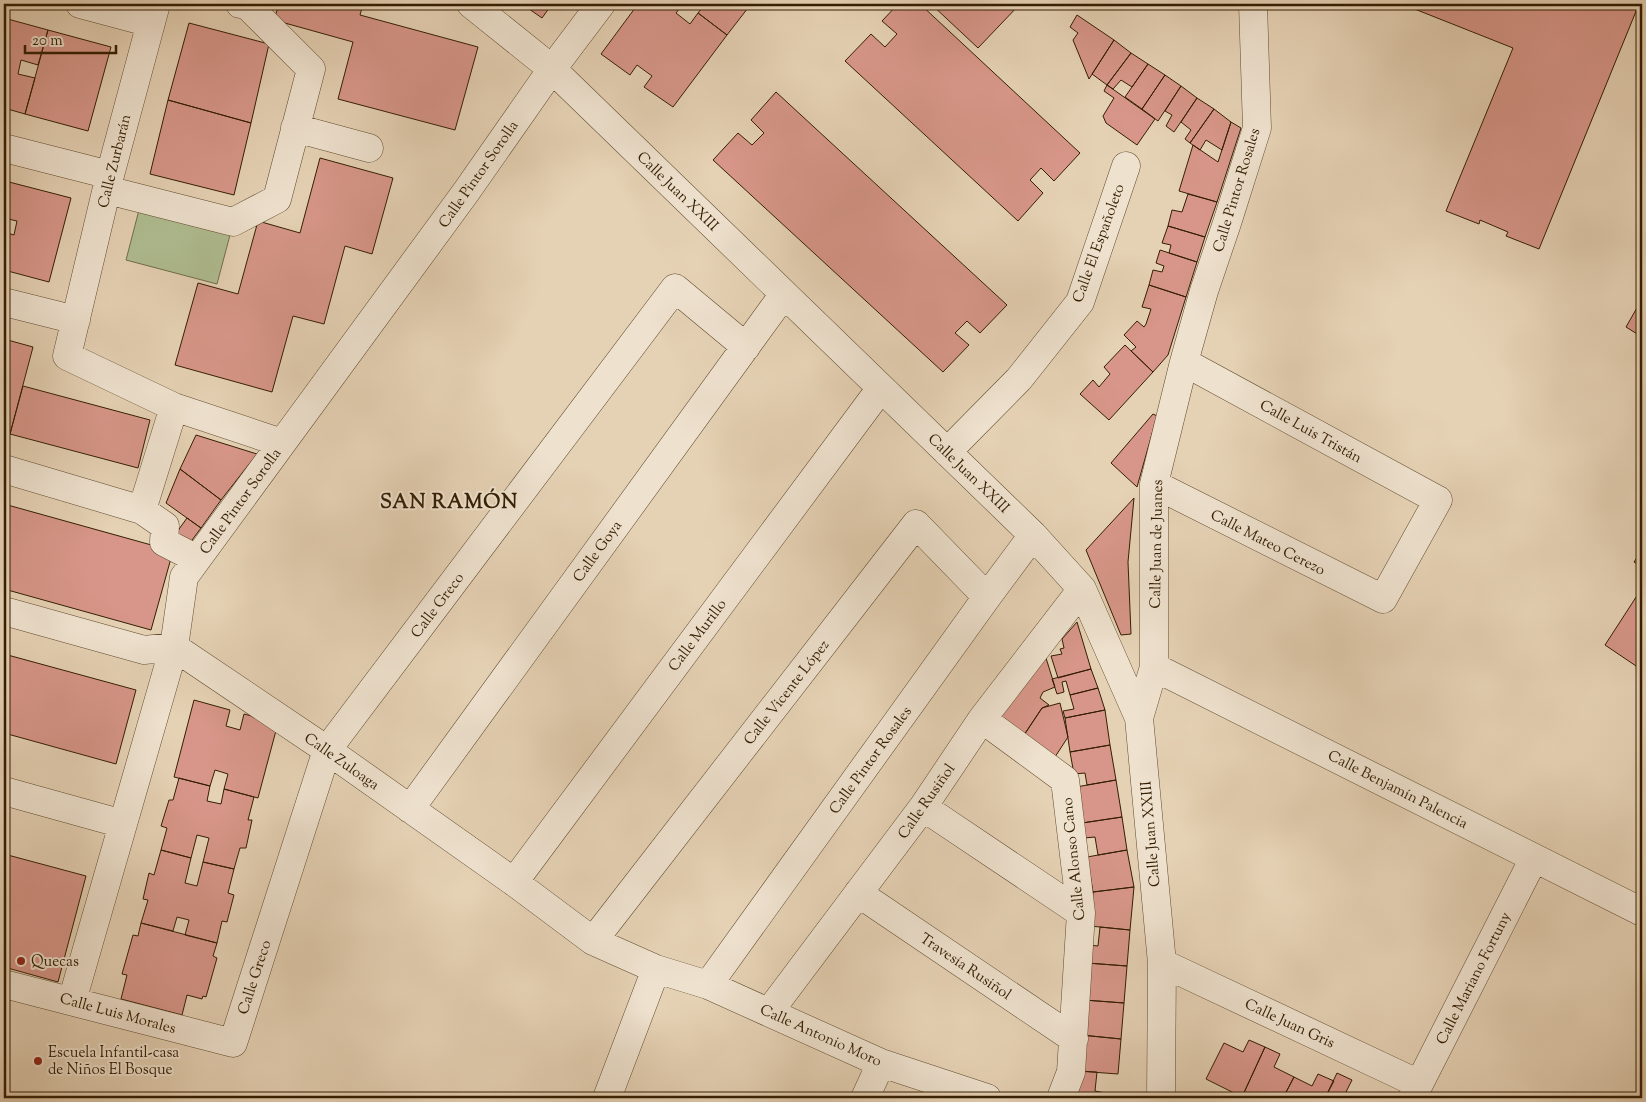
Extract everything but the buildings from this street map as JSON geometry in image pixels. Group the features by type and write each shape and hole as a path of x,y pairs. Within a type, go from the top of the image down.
{"street":[{"path":"80,4 154,13"},
{"path":"4,148 233,222 277,199 311,69 247,6 240,4"},
{"name":"Calle Juan XXIII","path":"471,4 552,69 1033,536 1082,589 1139,718 1162,963 1161,1098"},
{"name":"Calle Pintor Sorolla","path":"72,1001 174,647 184,577 601,4"},
{"name":"Calle Pintor Rosales","path":"1183,366 1204,291 1257,128 1253,4"},
{"name":"Calle Zurbarán","path":"154,13 108,182 67,356 174,407"},
{"path":"295,128 370,148"},
{"name":"Calle El Españoleto","path":"947,452 1019,379 1080,302 1126,166"},
{"name":"Calle Greco","path":"233,1043 327,750 675,288 746,347"},
{"name":"Calle Goya","path":"410,809 784,294"},
{"path":"4,302 76,320"},
{"name":"Calle Juan de Juanes","path":"1139,718 1154,667 1154,484 1183,366"},
{"name":"Calle Luis Tristán","path":"1183,366 1438,500 1382,599"},
{"name":"Calle Murillo","path":"514,882 881,388"},
{"path":"142,510 174,407 282,443"},
{"path":"4,469 142,510 165,526 164,542 197,559"},
{"name":"Calle Mateo Cerezo","path":"1154,484 1382,599"},
{"name":"Calle Vicente López","path":"594,941 916,524 987,597"},
{"name":"Calle Pintor Rosales","path":"708,985 1033,536"},
{"name":"Calle Rusiñol","path":"769,1012 923,807 982,719 1082,589"},
{"path":"4,611 144,650 174,647"},
{"name":"Calle Zuloaga","path":"174,647 327,750 594,941 656,969"},
{"name":"Calle Benjamín Palencia","path":"1154,667 1642,912"},
{"name":"Calle Alonso Cano","path":"982,719 1065,780 1080,912 1071,1072 1061,1098"},
{"path":"4,791 123,824"},
{"path":"923,807 1080,912"},
{"name":"Calle Mariano Fortuny","path":"1415,1091 1534,858"},
{"name":"Travesía Rusiñol","path":"858,893 1074,1039"},
{"name":"Calle Juan Gris","path":"1162,963 1415,1091"},
{"path":"607,1098 656,969"},
{"name":"Calle Antonio Moro","path":"656,969 708,985 881,1062 987,1098"},
{"name":"Calle Luis Morales","path":"4,984 233,1043"},
{"path":"865,1098 881,1062"}],"green space":[{"path":"139,210 230,235 217,284 126,260"}],"place":[{"name":"Quecas","path":"21,961"},
{"name":"Escuela Infantil-casa de Niños El Bosque","path":"38,1061"}],"district":[{"name":"SAN RAMÓN","path":"449,501"}]}
